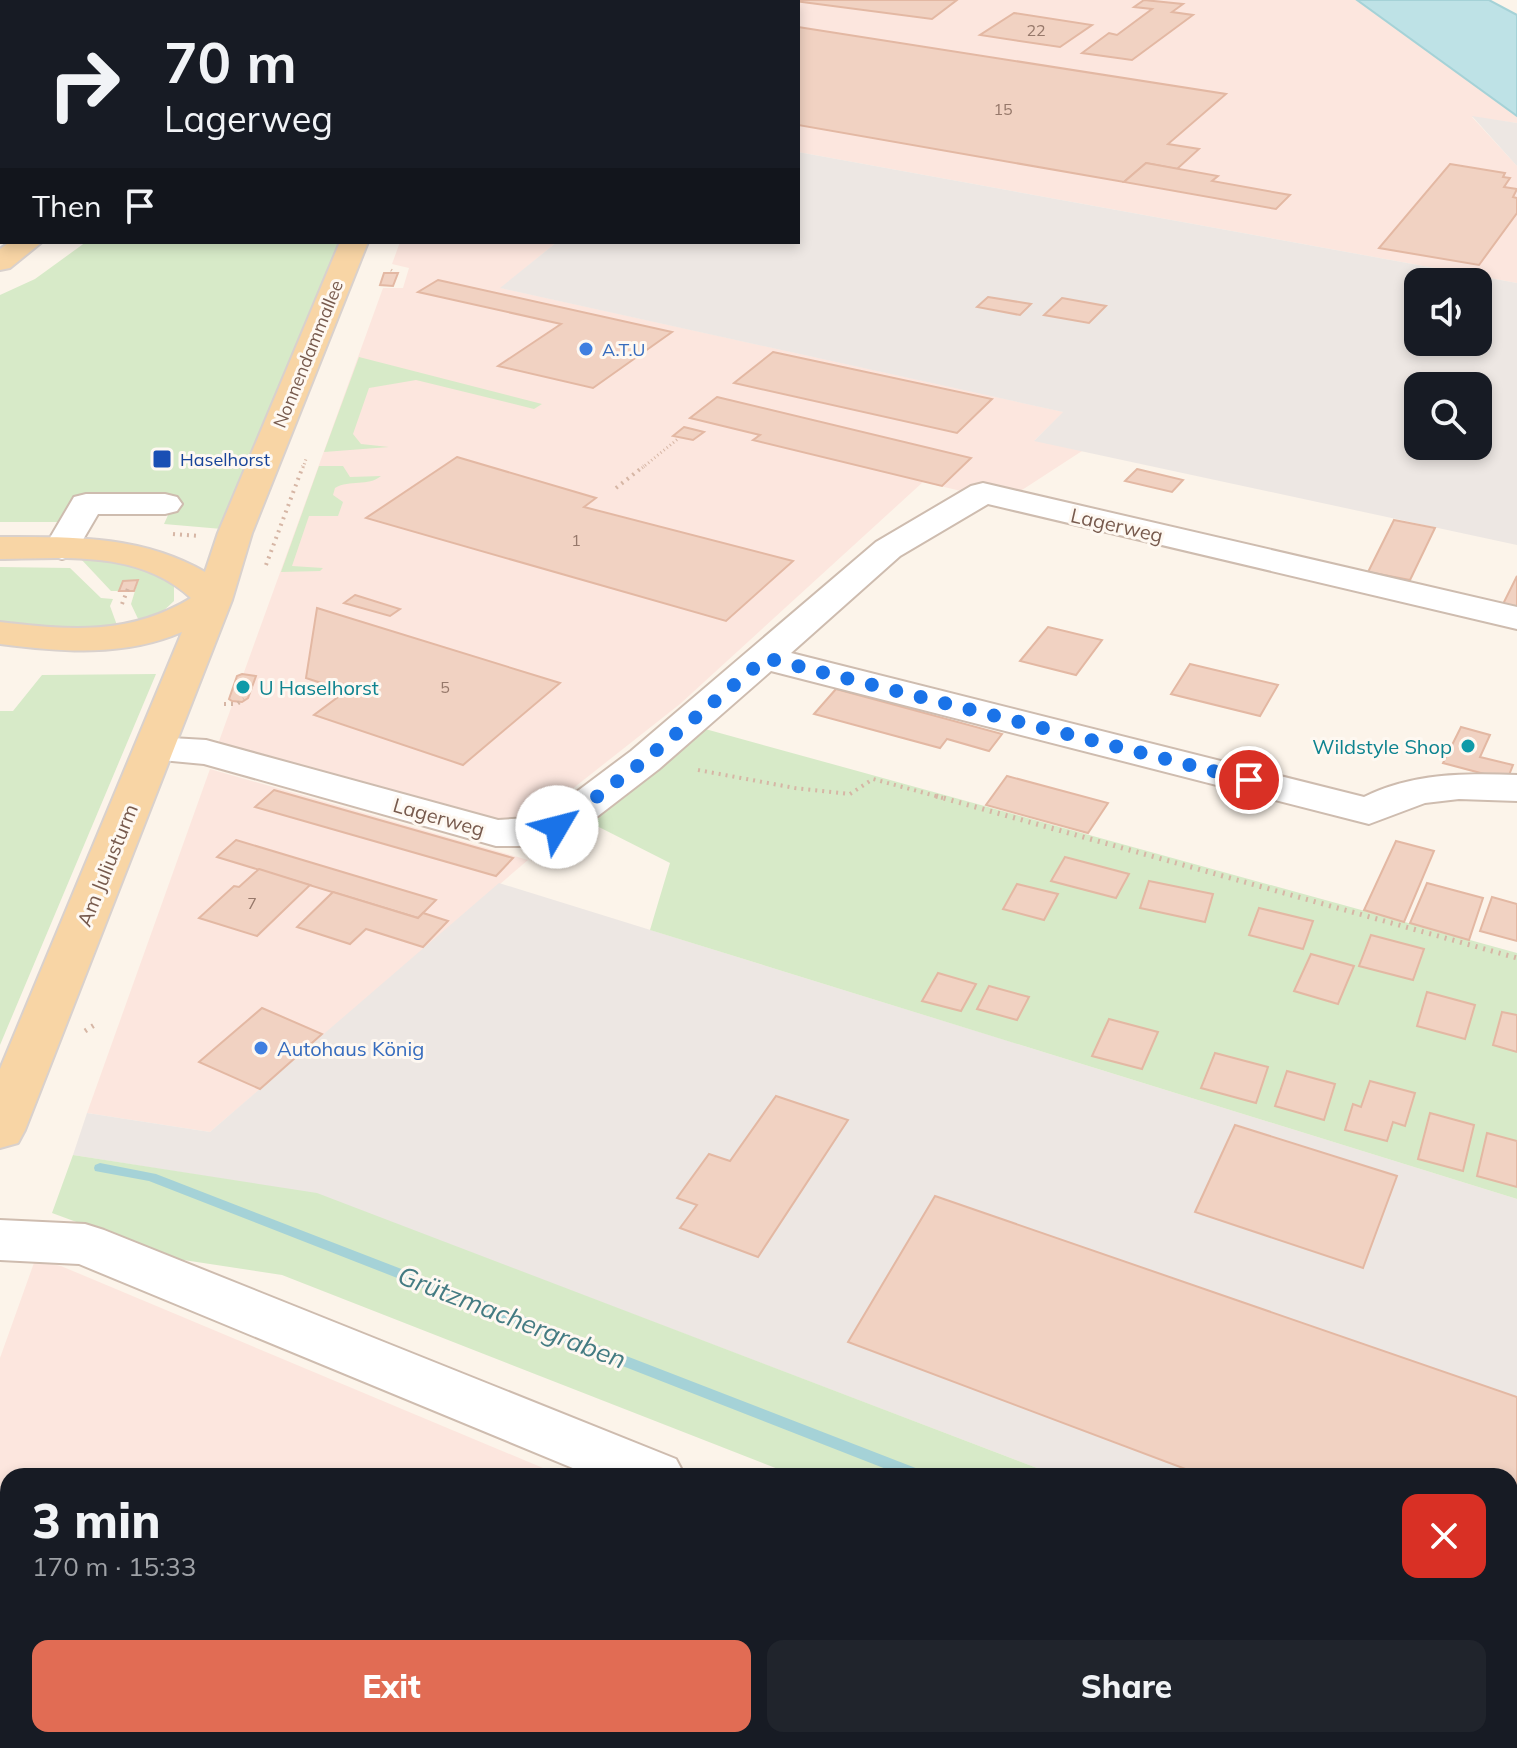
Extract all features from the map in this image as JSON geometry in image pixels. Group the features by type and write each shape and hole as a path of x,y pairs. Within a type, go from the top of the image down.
{"main road":[{"path":"0,262 25,244"},
{"name":"Nonnendammallee","path":"214,600 235,533 353,244"},
{"path":"0,548 103,549 146,556 179,569 198,582 214,600 185,620 133,637 81,642 0,633"},
{"name":"Am Juliusturm","path":"0,1130 214,600"}],"lane":[{"name":"Lagerweg","path":"154,749 206,752 496,833 527,833 557,827 645,760 888,549 983,493 1517,618"},
{"path":"62,548 86,504 165,504"},
{"path":"766,658 1369,811 1396,796 1453,784 1517,788"},
{"path":"0,1240 85,1244 635,1468"}],"path":[{"path":"616,488 679,438"},
{"path":"224,704 244,699"},
{"path":"698,770 795,788 850,794 873,779 1517,958"}],"shaded area":[{"path":"800,0 1357,0 1517,116 1517,123 1472,117 1517,166 1517,283 1492,278 1492,268 1435,268 800,152"},
{"path":"1472,116 1517,123 1517,166"},
{"path":"800,152 1435,268 1404,268 1404,356 1492,356 1492,278 1517,283 1517,545 1034,441 1063,412 500,288 555,244 800,244"},
{"path":"399,244 555,244 501,288 1064,412 1035,440 1082,451 1022,490 974,485 961,491 923,482 680,704 543,812 521,821 503,822 218,744 383,288 403,288 409,268 392,264"},
{"path":"210,769 528,860 210,1132 87,1113"},
{"path":"499,883 1517,1199 1517,1468 1037,1468 317,1194 73,1155 87,1113 210,1132"},
{"path":"35,1260 61,1266 543,1468 0,1468 0,1358"}],"green space":[{"path":"83,244 342,244 222,529 164,524 177,495 84,495 70,522 0,522 0,295 35,279"},
{"path":"359,357 542,404 534,409 416,380 369,388 353,434 361,444 389,447 324,452"},
{"path":"319,466 343,466 350,477 381,476 335,488 333,495 343,502 338,516 309,516 292,566 323,568 320,571 281,572"},
{"path":"80,558 117,562 154,572 174,585 174,601 160,614 140,623 131,604 138,581 124,581 119,591 111,591"},
{"path":"0,567 70,568 101,598 113,599 110,606 118,628 83,632 0,624"},
{"path":"156,674 0,1045 0,711 13,711 42,675"},
{"path":"698,727 1517,953 1517,1199 650,930 670,863 589,822"},
{"path":"73,1155 317,1193 1037,1468 776,1468 282,1275 177,1259 52,1213"}],"water":[{"path":"1357,0 1489,0 1517,15 1517,116"}],"building":[{"path":"800,0 957,0 932,19 800,2"},
{"path":"1144,0 1183,4 1172,12 1193,15 1132,60 1082,53 1109,33 1117,35 1152,9 1134,7"},
{"path":"1014,13 1092,25 1060,47 980,35"},
{"path":"800,27 1226,94 1168,144 1199,149 1177,169 1146,163 1124,182 800,125"},
{"path":"1146,163 1218,176 1212,181 1290,195 1276,209 1124,182"},
{"path":"1450,164 1505,173 1503,177 1510,178 1504,187 1517,189 1513,197 1517,198 1517,213 1479,265 1379,248"},
{"path":"384,273 398,273 393,286 380,285"},
{"name":"A.T.U","path":"438,280 672,332 593,388 498,366 561,324 418,292"},
{"path":"988,297 1031,304 1020,315 977,307"},
{"path":"1062,298 1106,306 1089,323 1044,315"},
{"path":"773,352 992,399 957,433 734,383"},
{"path":"717,397 971,458 942,486 753,440 760,435 690,418"},
{"path":"684,427 704,432 693,440 673,436"},
{"path":"457,457 596,498 584,507 793,561 726,621 366,518"},
{"path":"1137,469 1183,480 1172,492 1125,481"},
{"path":"1394,520 1435,528 1410,580 1368,572"},
{"path":"1517,576 1517,610 1502,606"},
{"path":"138,580 134,591 119,591 123,581"},
{"path":"355,595 400,609 390,616 344,603"},
{"path":"317,608 560,683 463,765 314,715 346,691 306,678"},
{"path":"1048,627 1102,640 1076,675 1020,661"},
{"path":"1190,664 1278,685 1260,716 1171,694"},
{"name":"U Haselhorst","path":"237,676 256,676 248,698 242,702 232,701 229,699"},
{"path":"836,689 1002,734 989,751 947,739 940,748 814,714"},
{"name":"Wildstyle Shop","path":"1461,727 1490,735 1480,757 1513,765 1507,780 1443,763"},
{"path":"1007,776 1108,803 1088,833 986,805"},
{"path":"274,790 513,858 496,876 255,807"},
{"path":"236,840 436,900 418,918 217,857"},
{"path":"1396,841 1434,851 1404,922 1364,910"},
{"path":"1065,857 1129,874 1116,898 1051,881"},
{"path":"259,869 310,885 257,936 199,918 234,886 239,887"},
{"path":"1149,881 1213,894 1205,922 1140,908"},
{"path":"1427,883 1483,898 1469,940 1410,923"},
{"path":"1017,884 1058,894 1044,920 1003,909"},
{"path":"333,892 418,918 423,913 448,921 423,947 366,929 350,944 297,927"},
{"path":"1492,897 1517,904 1517,941 1480,931"},
{"path":"1259,908 1313,921 1303,949 1249,935"},
{"path":"1371,935 1424,949 1413,980 1359,966"},
{"path":"1311,954 1354,966 1338,1004 1294,991"},
{"path":"938,973 976,984 961,1011 922,1001"},
{"path":"989,986 1029,997 1017,1020 977,1009"},
{"path":"1427,992 1475,1005 1465,1039 1417,1026"},
{"name":"Autohaus König","path":"262,1008 322,1034 260,1089 199,1062"},
{"path":"1502,1012 1517,1015 1517,1052 1493,1045"},
{"path":"1109,1019 1158,1032 1142,1069 1092,1056"},
{"path":"1215,1053 1268,1067 1256,1103 1201,1088"},
{"path":"1287,1071 1335,1084 1324,1120 1275,1106"},
{"path":"1370,1081 1415,1093 1405,1126 1393,1122 1387,1141 1345,1130 1353,1104 1361,1107"},
{"path":"776,1096 848,1120 758,1257 680,1228 697,1205 677,1198 709,1154 730,1161"},
{"path":"1430,1113 1474,1125 1463,1171 1418,1159"},
{"path":"1235,1125 1397,1176 1363,1268 1195,1212"},
{"path":"1487,1133 1517,1141 1517,1187 1477,1176"},
{"path":"935,1196 1517,1397 1517,1468 1183,1468 848,1342"}],"waterway":[{"name":"Grützmachergraben","path":"100,1168 151,1177 900,1468"}],"place":[{"name":"A.T.U","path":"586,349"},
{"name":"Haselhorst","path":"162,459"},
{"name":"U Haselhorst","path":"243,687"},
{"name":"Wildstyle Shop","path":"1468,746"},
{"name":"Autohaus König","path":"261,1048"}],"route":[{"path":"557,827 645,760 766,658 1249,780"}]}
